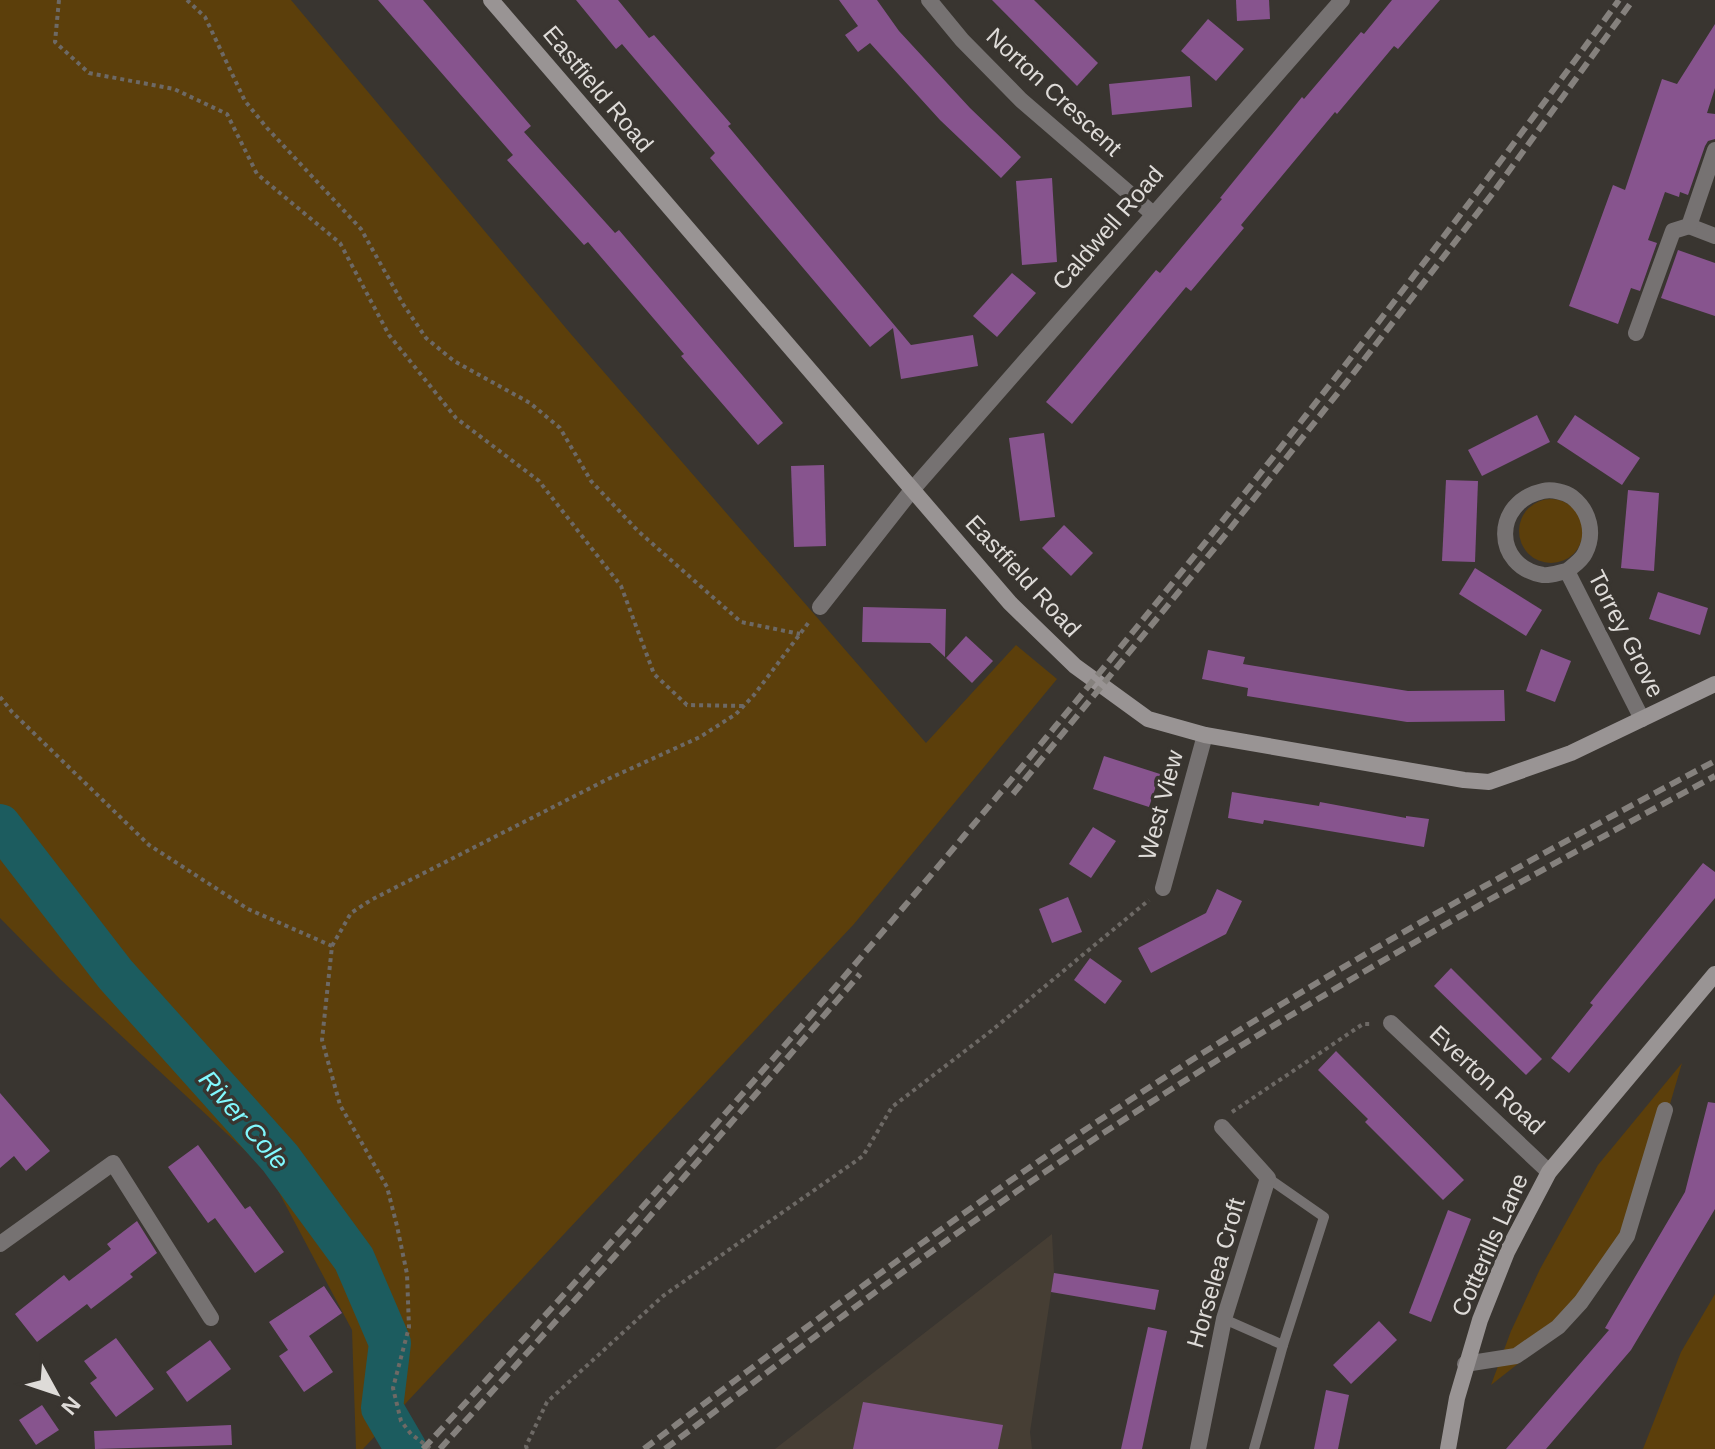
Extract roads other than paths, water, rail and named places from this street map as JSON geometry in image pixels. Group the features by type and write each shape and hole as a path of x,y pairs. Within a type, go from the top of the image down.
{"street":[{"name":"Eastfield Road","path":"491,0 1010,603 1075,666 1148,719 1205,735 1340,760 1489,782 1571,753 1715,684"},
{"name":"Norton Crescent","path":"929,0 962,40 1021,100 1152,213"},
{"name":"Caldwell Road","path":"820,607 912,490 1342,0"},
{"path":"1689,226 1715,150"},
{"path":"1636,333 1673,231 1689,226 1715,236"},
{"name":"Torrey Grove","path":"1550,489 1571,496 1586,512 1591,534 1584,556 1567,571 1546,576 1524,569 1509,552 1505,530 1511,509 1528,494 1550,489"},
{"name":"Torrey Grove","path":"1567,571 1642,719"},
{"name":"West View","path":"1163,888 1205,735"},
{"name":"Cotterills Lane","path":"1448,1449 1465,1364 1480,1320 1507,1252 1549,1172 1715,974"},
{"name":"Everton Road","path":"1391,1023 1549,1172"},
{"path":"1465,1364 1516,1356 1558,1327 1581,1302 1627,1236 1665,1110"},
{"name":"Horselea Croft","path":"1198,1449 1224,1319 1268,1178 1222,1127"},
{"path":"0,1244 113,1163 211,1318"}],"lane":[{"path":"1254,1449 1324,1217 1268,1178"},
{"path":"1224,1319 1283,1345"}],"waterway":[{"name":"River Cole","path":"0,825 115,974 280,1158 354,1259 390,1343 382,1408 406,1449"}],"railway":[{"path":"423,1449 737,1100 1042,742 1337,376 1619,0"},
{"path":"1013,794 1349,379 1493,193 1633,0"},
{"path":"644,1449 947,1225 1204,1053 1420,923 1715,761"},
{"path":"665,1449 962,1230 1145,1106 1427,935 1715,776"},
{"path":"440,1449 632,1237 860,974"}]}
